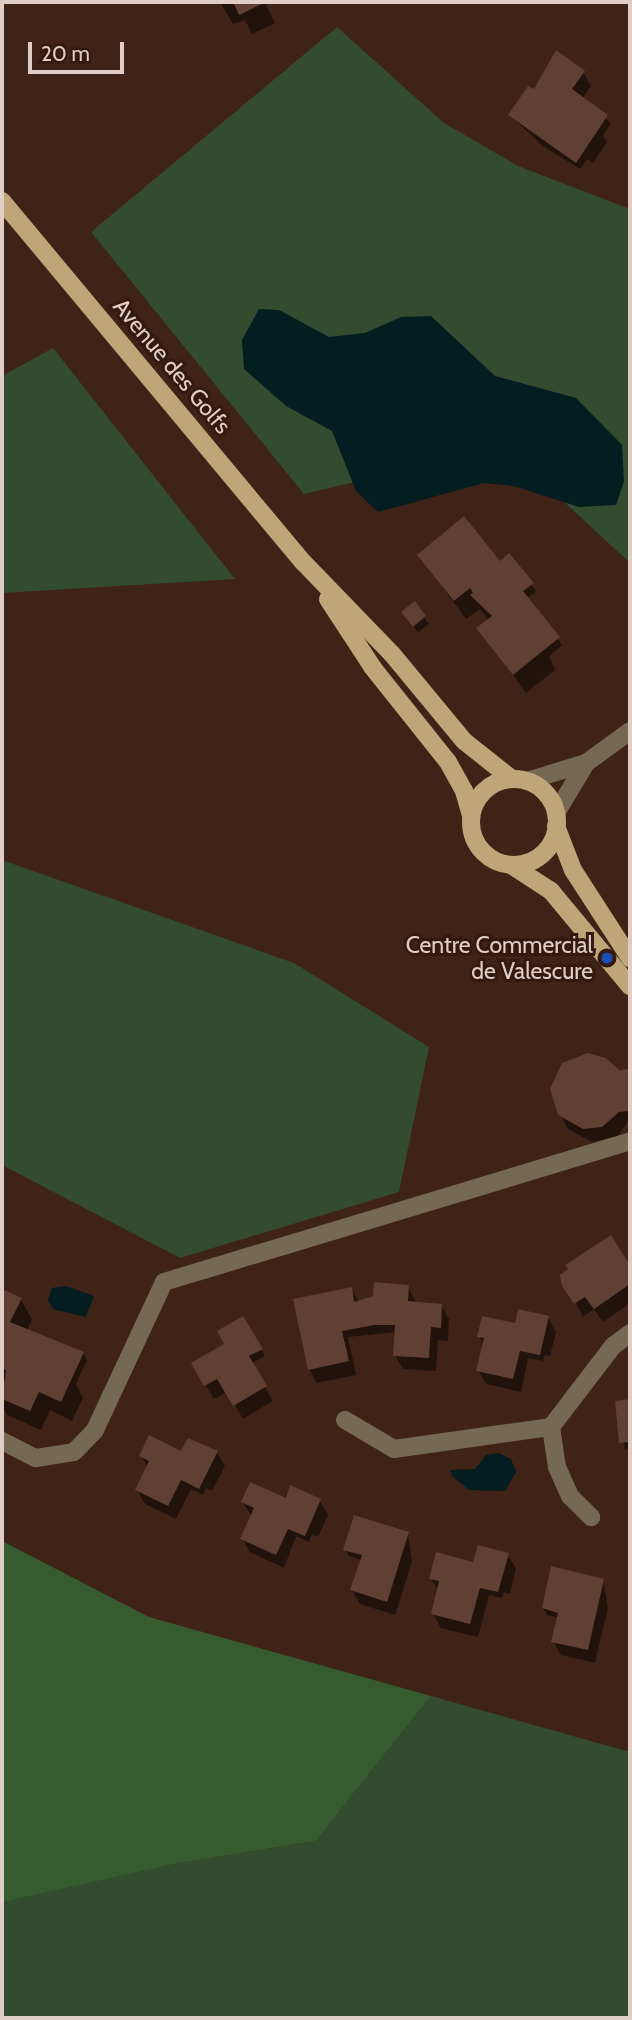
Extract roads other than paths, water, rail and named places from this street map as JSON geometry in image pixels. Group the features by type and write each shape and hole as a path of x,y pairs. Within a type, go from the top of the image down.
{"main road":[{"name":"Avenue des Golfs","path":"2,201 304,563 392,654 464,741 519,780"},
{"name":"Avenue des Golfs","path":"304,563 373,668 448,762 464,791 471,817"},
{"path":"630,958 573,870 556,819 540,788 519,780 485,790 471,817 471,831 485,855 511,865 551,891 630,986"},
{"path":"511,865 536,859 547,850 556,819"}],"street":[{"path":"519,780 586,764 630,731"},
{"path":"556,819 586,764"},
{"path":"2,1441 36,1458 74,1452 96,1430 164,1282 630,1141"},
{"path":"345,1420 394,1449 551,1427 613,1346 630,1333"},
{"path":"551,1427 557,1467 569,1496 590,1517"}],"water":[{"path":"259,309 279,310 329,337 365,333 401,317 431,316 495,376 576,398 622,445 624,481 616,505 579,507 514,486 484,483 378,512 356,491 332,431 286,406 244,369 242,340"},
{"path":"66,1286 94,1296 86,1317 53,1309 48,1300 52,1288"},
{"path":"499,1453 511,1459 516,1472 505,1491 469,1490 452,1476 450,1470 475,1469 486,1455"}],"place":[{"name":"Centre Commercial de Valescure","path":"607,958"}]}
